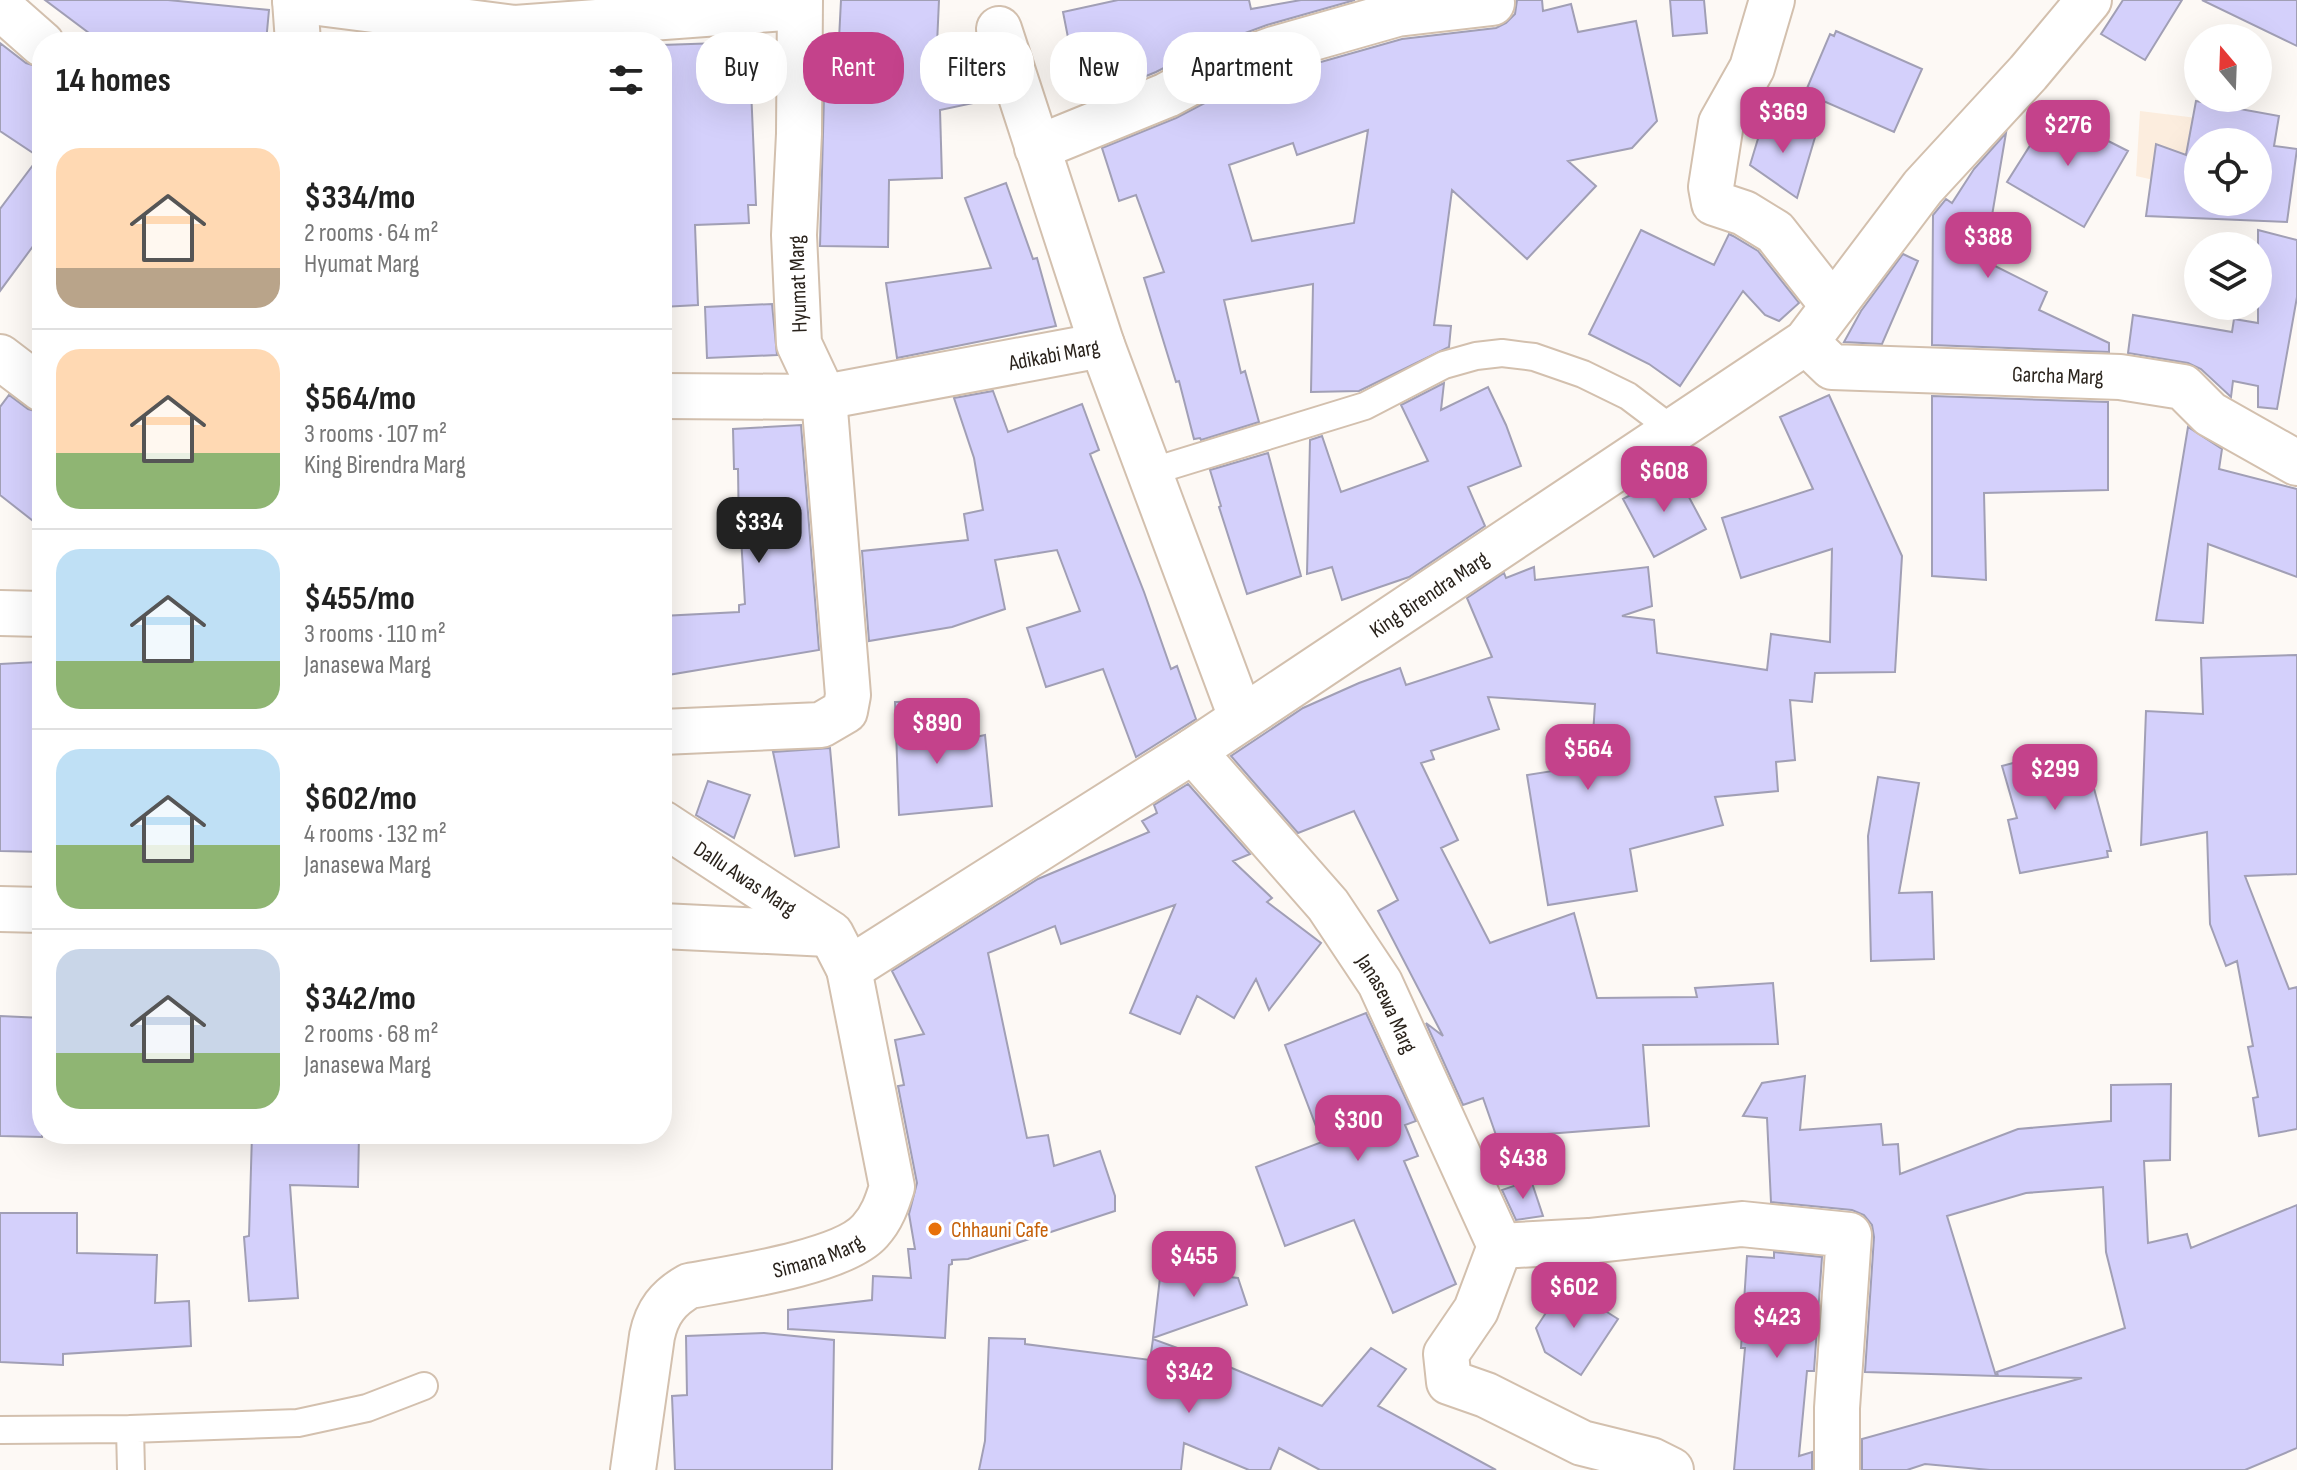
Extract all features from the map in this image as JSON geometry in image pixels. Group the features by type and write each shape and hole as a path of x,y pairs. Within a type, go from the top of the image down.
{"street":[{"path":"297,32 295,0 496,32"},
{"path":"1772,0 1752,68 1721,123 1711,187 1714,203 1744,213 1775,232 1833,306"},
{"name":"King Birendra Marg","path":"840,952 1193,751 1806,342 1923,187 2028,73 2089,0"},
{"path":"1037,148 1167,95 1208,73 1289,44 1397,14 1492,3"},
{"path":"542,32 799,4"},
{"name":"Hyumat Marg","path":"672,732 821,725 845,711 848,695 824,397 799,344 794,235 799,134 799,4"},
{"path":"0,7 32,35"},
{"path":"999,29 1102,345"},
{"name":"Garcha Marg","path":"1806,342 1832,367 2120,377 2183,387 2210,414 2297,463"},
{"name":"Adikabi Marg","path":"672,396 824,397 1102,345 1241,717"},
{"path":"0,357 32,381"},
{"path":"0,613 32,614"},
{"name":"Janasewa Marg","path":"1193,751 1328,905 1380,983 1500,1246"},
{"name":"Dallu Awas Marg","path":"672,830 840,952"},
{"path":"0,909 32,910"},
{"path":"672,927 840,952"},
{"name":"Simana Marg","path":"633,1470 654,1328 664,1306 675,1294 689,1286 826,1257 849,1248 870,1232 884,1211 892,1187 840,952"},
{"path":"1671,1470 1651,1460 1582,1443 1486,1395 1449,1382 1446,1354 1476,1310 1500,1246 1589,1241 1742,1224 1849,1235 1837,1408 1837,1470"}],"lane":[{"path":"1150,472 1365,406 1444,365 1502,353 1534,357 1583,374 1628,396 1673,430"},
{"path":"0,1430 298,1423 367,1408 424,1386"},
{"path":"130,1429 131,1470"}],"shaded area":[{"path":"2140,111 2254,125 2244,128 2184,128 2184,187 2136,176"}],"building":[{"path":"45,0 168,0 269,10 267,32 88,32"},
{"path":"841,0 939,0 938,32 920,32 920,104 968,104 940,110 942,178 889,180 888,247 820,246 824,104 904,104 904,32 839,32"},
{"path":"1118,0 1249,0 1251,9 1301,0 1355,0 1248,32 1163,32 1163,68 1147,76 1147,32 1067,32 1063,12"},
{"path":"1517,0 1542,0 1543,11 1571,4 1578,32 1636,21 1657,121 1632,148 1568,161 1596,186 1527,259 1452,190 1434,325 1451,326 1449,347 1359,391 1311,392 1313,284 1224,300 1241,373 1245,371 1259,422 1201,440 1194,439 1179,381 1176,382 1144,278 1164,272 1136,195 1119,201 1102,148 1203,104 1321,104 1321,62 1402,39 1496,28 1515,14","holes":["1368,130 1354,223 1252,241 1229,165 1293,143 1297,155"]},
{"path":"1670,0 1704,0 1707,33 1673,36"},
{"path":"2123,0 2182,0 2145,60 2101,34"},
{"path":"2202,0 2297,0 2297,46 2272,34 2272,24 2252,24"},
{"path":"1836,31 1922,69 1894,132 1805,93 1830,34 1834,36"},
{"path":"0,43 32,65 32,152 0,131"},
{"path":"696,44 696,104 752,104 756,205 748,205 749,223 695,225 698,305 672,306 672,45"},
{"path":"2051,112 2128,151 2084,227 2007,182"},
{"path":"2194,112 2257,112 2279,116 2274,146 2297,149 2287,222 2146,216 2156,144 2184,154 2184,216 2272,216 2272,128 2191,128"},
{"path":"1764,119 1816,134 1797,198 1750,165"},
{"path":"2006,133 1986,251 1981,259 2047,292 2039,310 2109,343 2109,352 1932,345 1933,215 1946,199 1952,203 1974,169"},
{"path":"32,166 32,248 0,291 0,209"},
{"path":"1006,183 1033,259 1037,258 1056,326 897,358 886,283 991,268 965,198"},
{"path":"1641,230 1714,265 1729,234 1758,251 1799,303 1779,321 1765,315 1743,291 1680,386 1649,364 1589,334"},
{"path":"2272,234 2297,240 2297,297 2277,409 2258,407 2258,386 2233,381 2231,397 2201,369 2188,363 2128,353 2133,315 2232,332 2234,320 2258,323 2258,320 2272,320"},
{"path":"1903,254 1918,261 1882,344 1844,342 1861,311"},
{"path":"772,304 777,355 707,358 705,307"},
{"path":"1444,383 1441,410 1488,387 1521,466 1468,487 1485,526 1409,577 1342,600 1332,567 1307,574 1310,440 1322,436 1341,492 1428,461 1401,405"},
{"path":"993,391 1008,432 1082,404 1099,450 1090,454 1171,669 1177,666 1196,719 1136,757 1103,669 1046,687 1027,628 1080,611 1057,550 995,560 1005,609 952,627 869,641 862,551 968,540 964,514 983,510 974,458 954,398"},
{"path":"9,395 32,410 32,520 0,495 0,407"},
{"path":"1829,395 1902,556 1895,672 1815,673 1812,702 1790,700 1795,760 1776,762 1778,791 1715,797 1723,825 1630,849 1637,891 1548,905 1527,775 1591,765 1595,704 1488,697 1499,729 1431,751 1434,759 1421,763 1458,840 1441,848 1490,943 1574,913 1597,998 1697,997 1695,988 1773,983 1778,1044 1643,1045 1649,1126 1497,1138 1483,1098 1463,1105 1426,1023 1443,1036 1378,911 1398,900 1354,811 1298,833 1231,756 1303,708 1359,683 1400,668 1406,685 1492,657 1467,598 1504,573 1506,578 1534,567 1535,580 1648,567 1652,606 1622,616 1654,620 1657,653 1767,670 1771,634 1830,642 1832,549 1741,578 1722,518 1813,489 1780,417"},
{"path":"1932,396 2108,402 2108,490 1984,493 1986,580 1932,576"},
{"path":"801,425 819,650 672,674 672,615 739,612 739,605 745,604 733,429"},
{"path":"2188,427 2222,449 2219,469 2297,489 2297,577 2208,544 2203,623 2156,620"},
{"path":"1268,453 1301,576 1247,594 1210,470"},
{"path":"1675,471 1706,529 1654,557 1623,499"},
{"path":"2297,655 2297,874 2245,876 2289,989 2297,987 2297,1129 2259,1136 2253,1098 2258,1097 2248,1047 2253,1046 2237,961 2226,966 2210,924 2207,832 2141,845 2146,711 2203,714 2201,658"},
{"path":"32,662 32,852 0,851 0,664"},
{"path":"932,701 934,746 985,735 992,806 899,815 895,702"},
{"path":"830,748 839,847 795,856 773,752"},
{"path":"2083,748 2111,851 2107,851 2108,857 2020,873 2008,820 2017,818 2002,766 2046,754 2048,759"},
{"path":"1878,777 1919,783 1899,893 1932,892 1934,959 1871,961 1868,836"},
{"path":"708,781 750,795 734,838 696,815"},
{"path":"1188,784 1250,854 1233,861 1272,898 1267,902 1321,943 1269,1010 1256,979 1234,1018 1197,996 1180,1034 1130,1013 1175,905 1061,944 1055,926 988,953 1027,1138 1048,1135 1054,1166 1100,1151 1115,1196 1115,1211 968,1259 952,1260 949,1265 945,1338 788,1329 788,1310 872,1300 873,1276 911,1278 908,1249 915,1249 909,1214 917,1183 898,1086 904,1085 895,1040 924,1034 892,971 1038,879 1149,832 1142,821 1157,813 1154,805"},
{"path":"1366,1013 1416,1121 1405,1125 1418,1156 1404,1161 1456,1284 1393,1313 1354,1220 1285,1246 1256,1167 1322,1142 1285,1045"},
{"path":"0,1016 32,1018 32,1137 0,1136"},
{"path":"1805,1076 1800,1130 1881,1124 1883,1145 1898,1144 1900,1174 2018,1129 2111,1121 2111,1085 2171,1084 2170,1160 2144,1161 2148,1243 2187,1234 2191,1248 2297,1205 2297,1448 2245,1470 1990,1470 1925,1464 1907,1470 1862,1470 1862,1439 2082,1378 1998,1376 1997,1372 2125,1328 2106,1252 2103,1187 2026,1193 1947,1216 1996,1376 1865,1372 1874,1237 1872,1225 1864,1215 1852,1210 1771,1202 1767,1118 1743,1116 1762,1083"},
{"path":"252,1144 359,1144 358,1187 290,1185 298,1298 249,1301 244,1237 249,1236"},
{"path":"1531,1180 1543,1216 1516,1220 1502,1190"},
{"path":"0,1213 77,1213 77,1253 157,1255 155,1303 189,1301 191,1346 63,1354 63,1365 0,1362"},
{"path":"1774,1252 1822,1257 1814,1371 1807,1371 1799,1456 1812,1452 1812,1470 1734,1470 1745,1348 1741,1348 1747,1256 1774,1258"},
{"path":"1161,1269 1238,1278 1247,1305 1153,1338"},
{"path":"1564,1285 1618,1319 1581,1375 1545,1352 1536,1328"},
{"path":"764,1333 834,1340 832,1470 675,1470 672,1396 687,1395 686,1336"},
{"path":"989,1338 1025,1339 1025,1344 1150,1360 1153,1339 1322,1406 1371,1348 1406,1369 1378,1406 1496,1470 1320,1470 1279,1448 1270,1470 1249,1470 1184,1443 1181,1470 979,1470 985,1441"}],"place":[{"name":"Chhauni Cafe","path":"935,1229"}]}
